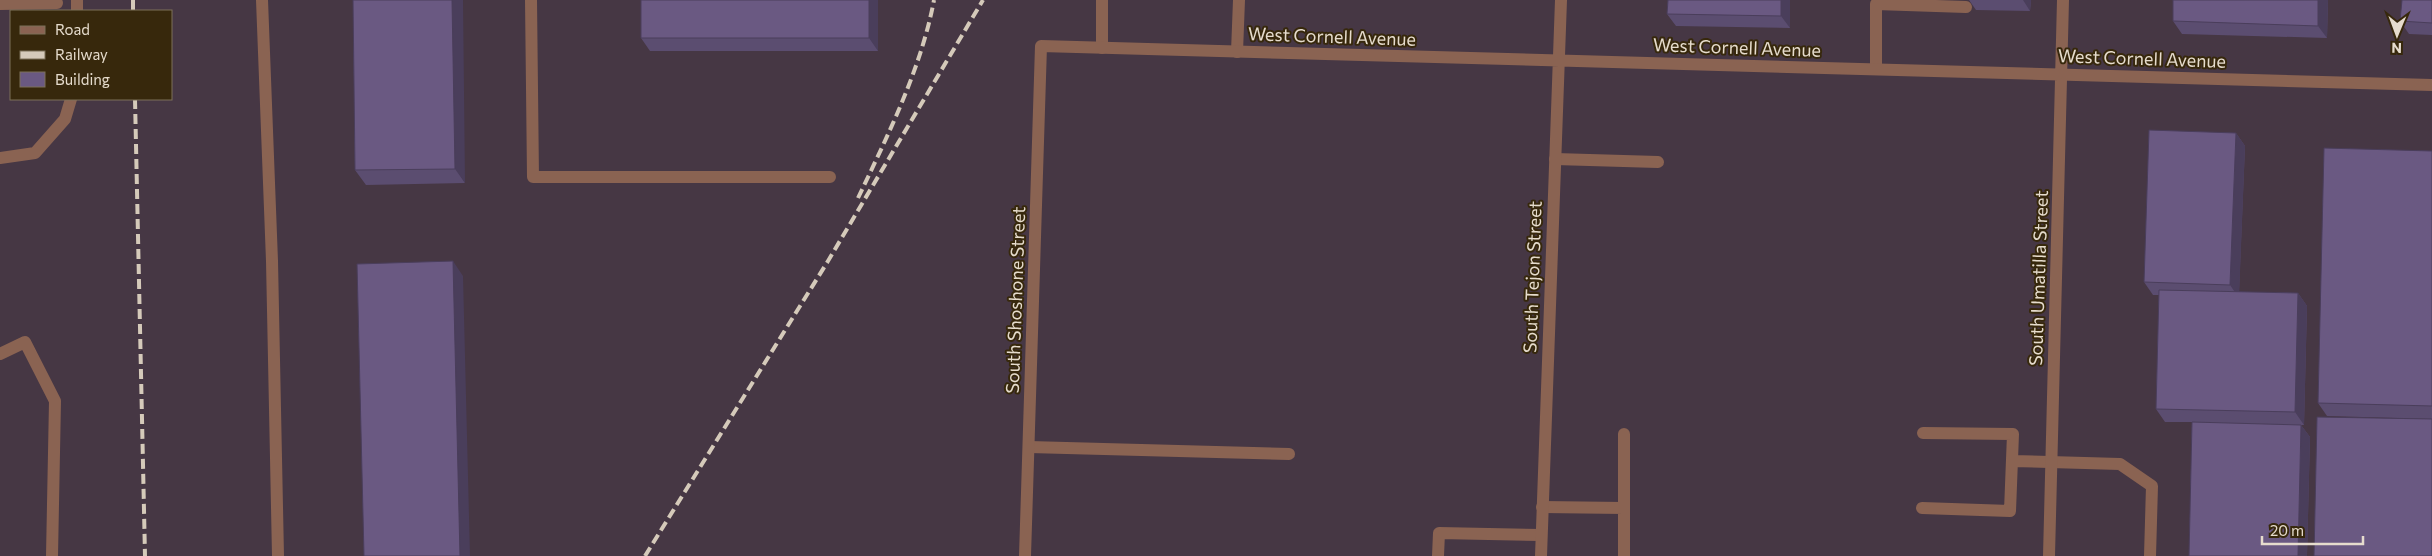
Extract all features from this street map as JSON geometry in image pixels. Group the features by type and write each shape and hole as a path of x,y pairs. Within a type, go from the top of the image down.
{"street":[{"path":"262,0 272,261 278,556"},
{"path":"531,0 534,177 830,177"},
{"path":"1102,0 1102,48"},
{"path":"1237,52 1239,0"},
{"name":"South Tejon Street","path":"1541,556 1561,0"},
{"name":"South Umatilla Street","path":"2049,556 2064,0"},
{"path":"0,4 57,3"},
{"path":"1876,69 1876,4 1966,7"},
{"name":"West Cornell Avenue","path":"1041,46 2432,84"},
{"name":"South Shoshone Street","path":"1025,556 1041,46"},
{"path":"0,158 35,153 65,119 71,100"},
{"path":"1555,160 1658,162"},
{"path":"0,354 25,342 54,401 52,556"},
{"path":"1922,508 2010,511 2013,434 1923,433"},
{"path":"1624,434 1624,556"},
{"path":"1029,447 1289,454"},
{"path":"2012,461 2120,464 2152,486 2150,556"},
{"path":"1542,508 1624,508"},
{"path":"1438,556 1439,533 1541,535"}],"shaded area":[{"path":"0,0 2432,0 2432,556 0,556"}],"building":[{"path":"353,0 452,0 455,169 355,170"},
{"path":"641,0 869,0 869,38 641,38"},
{"path":"1668,0 1781,0 1781,16 1667,14"},
{"path":"2173,0 2318,0 2318,26 2173,21"},
{"path":"2402,0 2432,0 2432,23 2400,21"},
{"path":"2149,130 2236,133 2230,285 2144,282"},
{"path":"2324,148 2432,151 2432,406 2318,403"},
{"path":"453,261 460,556 364,556 357,264"},
{"path":"2159,290 2298,293 2295,412 2156,409"},
{"path":"2317,417 2432,419 2432,556 2314,556"},
{"path":"2192,422 2301,425 2298,556 2189,556"}],"railway":[{"path":"133,0 133,10"},
{"path":"858,198 892,126 912,76 921,51 934,0"},
{"path":"645,556 828,261 983,0"},
{"path":"135,100 145,556"}]}
